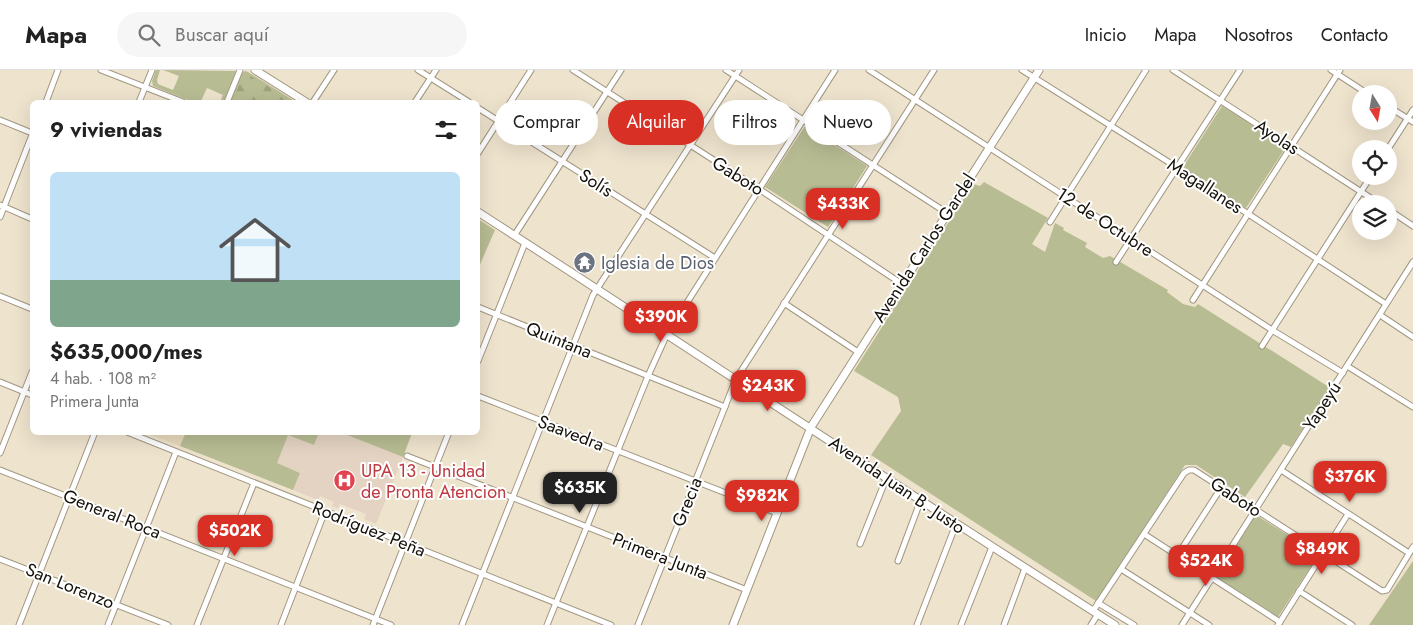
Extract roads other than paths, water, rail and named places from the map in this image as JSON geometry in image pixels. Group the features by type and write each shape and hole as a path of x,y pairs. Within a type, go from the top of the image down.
{"main road":[{"path":"255,70 303,100"},
{"name":"Avenida Carlos Gardel","path":"733,625 811,427 1039,70"},
{"name":"Avenida Juan B. Justo","path":"480,213 811,427 920,502 1115,625"}],"street":[{"path":"47,100 58,70"},
{"path":"101,70 178,100"},
{"path":"140,100 152,70"},
{"path":"228,100 240,70"},
{"path":"314,100 334,70"},
{"path":"418,70 466,100"},
{"path":"416,100 436,70"},
{"path":"512,100 531,70"},
{"name":"Gaboto","path":"573,70 759,189 902,284"},
{"path":"514,236 621,70"},
{"path":"726,70 802,121 947,213"},
{"path":"462,625 597,289 739,70"},
{"path":"547,625 648,376 667,334 834,70"},
{"name":"12 de Octubre","path":"869,70 1272,330 1343,373"},
{"name":"Grecia","path":"638,625 736,379 934,70"},
{"name":"Magallanes","path":"1022,70 1178,168 1386,304"},
{"path":"1050,222 1146,70"},
{"name":"Ayolas","path":"1174,70 1366,195"},
{"path":"1116,262 1240,70"},
{"path":"1331,70 1338,72 1356,85"},
{"path":"1193,300 1338,72"},
{"name":"Solís","path":"480,109 495,119"},
{"path":"1394,140 1413,110"},
{"path":"1398,113 1413,122"},
{"path":"0,120 30,133"},
{"path":"480,151 495,126"},
{"path":"0,218 2,206 30,139"},
{"name":"Solís","path":"536,145 715,258"},
{"path":"1262,346 1365,185"},
{"path":"2,206 30,218"},
{"path":"1397,215 1413,226"},
{"path":"480,356 525,243"},
{"name":"Yapeyú","path":"1182,625 1412,265"},
{"path":"0,296 30,308"},
{"path":"784,303 858,352"},
{"name":"Quintana","path":"480,308 725,407"},
{"path":"1380,315 1413,337"},
{"path":"1347,366 1413,407"},
{"path":"0,454 30,377"},
{"path":"0,382 30,394"},
{"name":"Saavedra","path":"480,397 777,513"},
{"path":"19,625 94,435"},
{"name":"Rodríguez Peña","path":"134,435 611,625"},
{"path":"373,625 448,435"},
{"path":"108,625 176,452"},
{"name":"Primera Junta","path":"407,456 747,590"},
{"name":"General Roca","path":"0,470 391,625"},
{"name":"Gaboto","path":"1144,534 1184,473 1194,470 1385,591 1409,553"},
{"path":"1280,470 1409,553 1413,547"},
{"path":"860,544 886,479"},
{"path":"197,625 254,482"},
{"path":"1177,556 1221,488"},
{"path":"898,561 920,502"},
{"path":"280,625 325,511"},
{"path":"1091,625 1098,603 1144,534 1279,624 1348,514"},
{"path":"917,625 956,524"},
{"path":"962,625 992,547"},
{"name":"San Lorenzo","path":"0,559 168,625"},
{"path":"1004,625 1025,568"},
{"path":"1121,569 1209,625"},
{"path":"1299,592 1352,625"},
{"path":"1098,603 1134,625"}],"place":[{"name":"Iglesia de Dios","path":"585,263"},
{"name":"UPA 13 - Unidad de Pronta Atencion","path":"345,481"}]}
